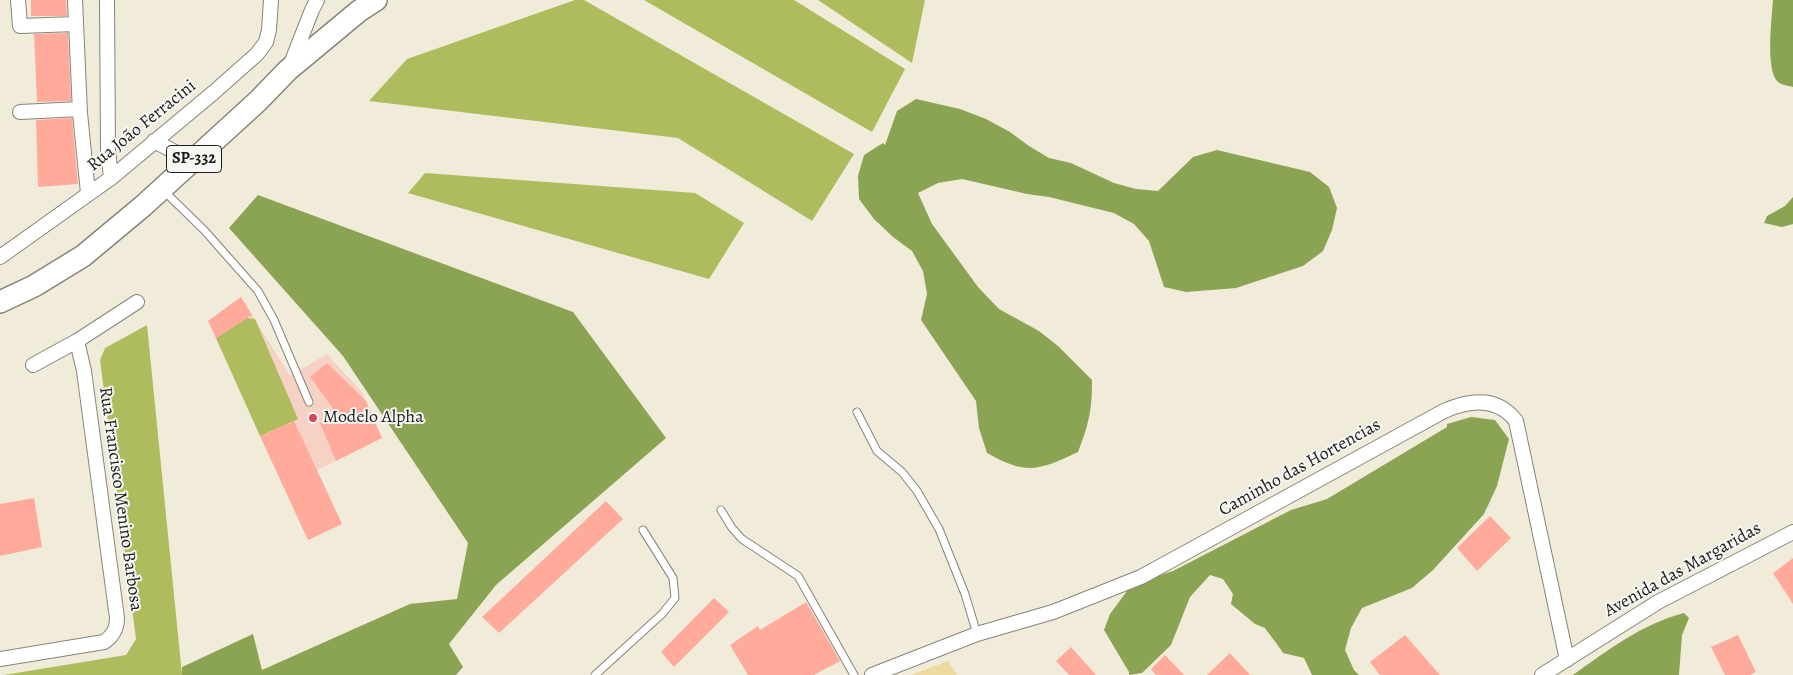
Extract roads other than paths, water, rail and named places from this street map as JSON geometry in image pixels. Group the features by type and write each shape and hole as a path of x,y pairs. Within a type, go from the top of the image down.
{"main road":[{"name":"SP-332","path":"0,302 34,286 83,256 162,189 258,101 288,70 376,0"}],"street":[{"path":"18,0 20,26 76,24"},
{"path":"75,0 80,109 88,193"},
{"path":"107,0 108,141 111,178"},
{"name":"Rua João Ferracini","path":"0,257 111,178 257,54 266,42 269,30 271,0"},
{"path":"288,70 317,0"},
{"path":"20,112 80,109"},
{"path":"154,141 192,161"},
{"path":"33,365 77,341 137,302"},
{"name":"Rua Francisco Menino Barbosa","path":"0,659 104,642 113,635 116,629 117,618 85,381 77,341"},
{"name":"Caminho das Hortencias","path":"872,675 977,634 1053,612 1140,577 1444,411 1462,403 1489,402 1511,414 1516,421 1567,660"},
{"name":"Avenida das Margaridas","path":"1542,675 1658,602 1793,532"}],"lane":[{"path":"162,189 204,230 258,290 274,320 309,402"},
{"path":"857,412 877,451 902,472 917,491 940,529 965,594 977,634"},
{"path":"721,510 732,528 742,539 798,576 854,675"},
{"path":"595,675 662,614 675,598 673,578 643,530"}],"place":[{"name":"Modelo Alpha","path":"313,418"}]}
